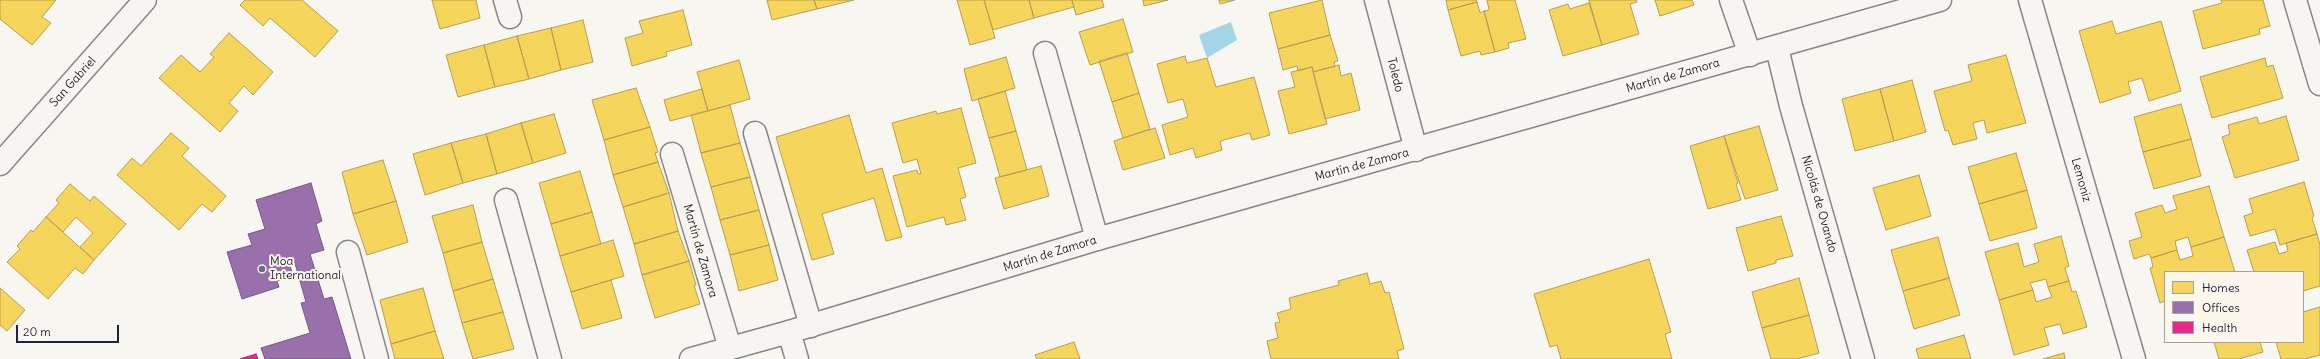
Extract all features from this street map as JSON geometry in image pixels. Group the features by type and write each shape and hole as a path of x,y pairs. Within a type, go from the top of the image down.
{"street":[{"name":"San Gabriel","path":"0,164 145,0"},
{"name":"Toledo","path":"1376,0 1416,150"},
{"path":"1731,0 1750,55"},
{"name":"Martín de Zamora","path":"691,359 811,326 1097,240 1777,48 1913,4 1940,0"},
{"name":"Lemoniz","path":"2030,0 2134,359"},
{"path":"2295,0 2320,84"},
{"name":"Nicolás de Ovando","path":"1777,48 1789,100 1863,359"},
{"path":"1045,53 1097,240"},
{"path":"755,133 811,326"},
{"name":"Martín de Zamora","path":"672,154 730,348"},
{"path":"506,200 550,359"},
{"path":"348,252 377,359"},
{"path":"789,332 797,359"}],"water":[{"path":"1231,22 1237,40 1207,58 1199,35"}],"building: Homes":[{"path":"0,0 56,0 42,17 51,23 32,45 0,19"},
{"path":"245,0 302,0 338,31 315,57 270,18 263,26 240,5"},
{"path":"432,0 476,0 480,18 440,29"},
{"path":"767,0 814,0 817,9 772,20"},
{"path":"814,0 854,0 817,9"},
{"path":"957,0 984,0 995,38 970,45"},
{"path":"984,0 1029,0 1034,18 993,30"},
{"path":"1029,0 1072,0 1074,7 1034,18"},
{"path":"1072,0 1102,0 1104,7 1076,15"},
{"path":"1143,0 1168,0 1144,6"},
{"path":"1219,0 1235,0 1220,4"},
{"path":"1322,0 1330,35 1278,49 1269,13"},
{"path":"1446,0 1476,0 1477,2 1448,10"},
{"path":"1487,0 1515,0 1526,39 1508,43 1509,48 1495,52 1484,11 1489,10"},
{"path":"1589,0 1636,0 1637,2 1630,4 1639,34 1602,45"},
{"path":"1655,0 1692,0 1694,5 1660,16"},
{"path":"2221,0 2263,0 2270,26 2259,29 2260,34 2203,49 2193,11 2222,3"},
{"path":"1477,2 1480,13 1484,11 1495,52 1481,55 1480,51 1461,56 1448,10"},
{"path":"1589,3 1602,45 1563,56 1549,10 1568,4 1570,9"},
{"path":"683,10 692,45 666,52 667,56 632,66 625,38 643,33 639,21"},
{"path":"1123,19 1133,52 1090,65 1079,32"},
{"path":"583,20 593,62 561,70 551,28"},
{"path":"2112,21 2116,34 2161,21 2181,91 2149,101 2142,78 2128,82 2131,93 2100,103 2079,31"},
{"path":"551,28 561,70 529,79 517,36"},
{"path":"229,33 273,72 253,95 244,86 229,103 238,111 220,132 159,78 181,55 200,72 214,57 210,54"},
{"path":"1330,35 1338,61 1334,62 1335,66 1313,72 1312,67 1298,71 1297,66 1283,70 1278,49"},
{"path":"517,36 529,79 495,87 484,45"},
{"path":"484,45 495,87 458,97 446,55"},
{"path":"1127,53 1139,93 1112,102 1099,61"},
{"path":"2006,55 2026,123 1987,133 1984,120 1973,123 1977,139 1953,145 1948,130 1945,131 1934,91 1972,81 1968,65"},
{"path":"1185,56 1187,63 1207,58 1216,87 1254,77 1270,135 1252,140 1250,133 1220,141 1222,150 1196,158 1193,148 1170,155 1162,125 1188,117 1183,99 1168,103 1157,64"},
{"path":"1006,57 1015,88 972,101 964,69"},
{"path":"2265,58 2267,67 2273,65 2283,98 2212,118 2200,77"},
{"path":"739,60 750,99 708,111 697,72"},
{"path":"1339,65 1341,76 1351,73 1360,110 1325,119 1313,72"},
{"path":"1312,67 1327,124 1289,134 1278,91 1295,87 1291,72"},
{"path":"1912,80 1926,132 1894,141 1880,89"},
{"path":"636,88 650,127 604,140 592,100"},
{"path":"702,89 708,111 670,121 664,100"},
{"path":"1880,89 1894,141 1855,151 1842,99"},
{"path":"1005,91 1016,131 989,138 978,99"},
{"path":"1139,93 1150,129 1123,138 1112,102"},
{"path":"2181,104 2191,139 2143,152 2134,117"},
{"path":"730,105 740,143 701,153 691,115"},
{"path":"961,108 976,163 958,168 966,197 960,199 966,220 946,225 944,217 907,227 893,176 917,170 918,174 921,174 917,159 903,163 892,123 936,111 937,114"},
{"path":"554,114 566,153 533,163 521,123"},
{"path":"849,115 866,173 882,168 902,237 886,241 874,198 822,214 834,254 812,260 776,137"},
{"path":"2286,116 2299,160 2235,178 2222,137 2230,134 2228,125 2257,117 2259,124"},
{"path":"521,123 533,163 497,174 486,134"},
{"path":"1759,126 1778,190 1745,199 1724,136"},
{"path":"650,127 658,152 655,153 658,162 613,175 604,140"},
{"path":"1155,128 1165,158 1123,170 1114,141"},
{"path":"1016,131 1027,170 1000,177 989,138"},
{"path":"171,133 189,148 182,156 226,196 212,212 202,204 179,230 117,175 132,158 141,166"},
{"path":"486,134 497,174 463,183 451,143"},
{"path":"1724,136 1738,183 1736,184 1741,200 1708,209 1690,146"},
{"path":"2191,139 2201,176 2154,189 2143,152"},
{"path":"451,143 463,183 425,195 413,154"},
{"path":"740,143 750,177 711,187 701,153"},
{"path":"2016,153 2027,190 1979,204 1968,167"},
{"path":"383,160 396,201 353,214 342,172"},
{"path":"658,162 669,193 623,207 613,175"},
{"path":"1041,166 1049,196 1004,209 995,178"},
{"path":"580,171 592,212 551,224 539,183"},
{"path":"1919,175 1931,216 1886,230 1873,188"},
{"path":"750,177 759,210 720,220 711,187"},
{"path":"2304,182 2314,216 2312,218 2317,234 2280,245 2275,229 2250,236 2244,216 2253,213 2249,199"},
{"path":"70,184 90,201 94,196 126,224 94,260 80,247 93,233 76,217 63,232 46,217 59,203 56,200"},
{"path":"2209,186 2224,237 2191,247 2188,237 2175,241 2177,250 2151,258 2149,254 2134,259 2129,241 2142,237 2135,213 2162,205 2165,213 2177,209 2173,196"},
{"path":"2027,190 2037,228 1990,241 1979,204"},
{"path":"669,193 678,231 634,244 623,207"},
{"path":"396,201 408,242 367,255 353,214"},
{"path":"473,205 482,242 443,253 432,216"},
{"path":"759,210 769,245 730,255 720,220"},
{"path":"592,212 601,244 560,256 551,224"},
{"path":"1781,216 1793,256 1776,260 1776,263 1748,271 1736,228"},
{"path":"46,217 94,260 83,274 75,268 48,299 7,262 20,249 17,246 31,230 33,232"},
{"path":"678,231 689,261 642,275 634,244"},
{"path":"2317,234 2320,245 2320,286 2304,291 2304,271 2254,271 2247,250 2275,242 2279,254 2288,251 2286,243"},
{"path":"2061,236 2069,266 2065,268 2069,281 2048,287 2046,279 2030,283 2033,290 1999,300 1985,252 2018,243 2024,267 2039,262 2034,244"},
{"path":"1938,237 1949,278 1903,291 1891,250"},
{"path":"2224,237 2235,271 2164,271 2164,301 2160,303 2150,268 2153,267 2151,258 2177,250 2180,260 2193,256 2191,247"},
{"path":"613,240 624,276 571,292 560,256"},
{"path":"482,242 493,279 453,291 443,253"},
{"path":"769,245 778,280 739,291 730,255"},
{"path":"1649,259 1671,332 1665,334 1672,359 1561,359 1557,345 1550,347 1534,294"},
{"path":"689,261 700,304 655,318 642,275"},
{"path":"1367,273 1370,284 1381,281 1385,293 1389,292 1404,349 1397,351 1399,359 1271,359 1267,341 1278,338 1275,323 1280,322 1277,313 1291,309 1289,298 1339,285 1338,281"},
{"path":"1799,278 1809,315 1762,328 1752,292"},
{"path":"1949,278 1960,315 1914,329 1903,291"},
{"path":"493,279 503,312 462,323 453,291"},
{"path":"611,280 622,318 582,329 571,292"},
{"path":"2069,281 2072,292 2076,291 2087,327 2063,334 2060,324 2044,328 2049,345 2014,355 1999,300 2033,290 2036,302 2052,297 2048,287"},
{"path":"0,288 25,310 7,331 0,325"},
{"path":"423,288 435,331 391,344 380,300"},
{"path":"2320,307 2320,355 2305,359 2281,359 2276,343 2304,343 2304,312"},
{"path":"503,312 514,349 473,359 462,323"},
{"path":"1809,315 1819,353 1797,359 1771,359 1762,328"},
{"path":"435,331 444,359 395,359 391,344"},
{"path":"1964,335 1971,359 1919,359 1916,349"},
{"path":"1074,342 1080,359 1037,359 1035,355"},
{"path":"2214,343 2260,343 2263,352 2239,359 2219,359"},
{"path":"2064,353 2065,359 2043,359"}],"building: Offices":[{"name":"Moa International","path":"311,183 322,221 316,224 324,250 310,254 324,299 332,297 351,359 265,359 261,348 310,333 301,303 306,302 294,260 289,262 293,276 277,281 279,287 242,299 227,252 252,245 248,234 265,229 256,200"}],"building: Health":[{"path":"256,354 258,359 240,359"}],"place":[{"name":"Moa International","path":"262,269"}]}
